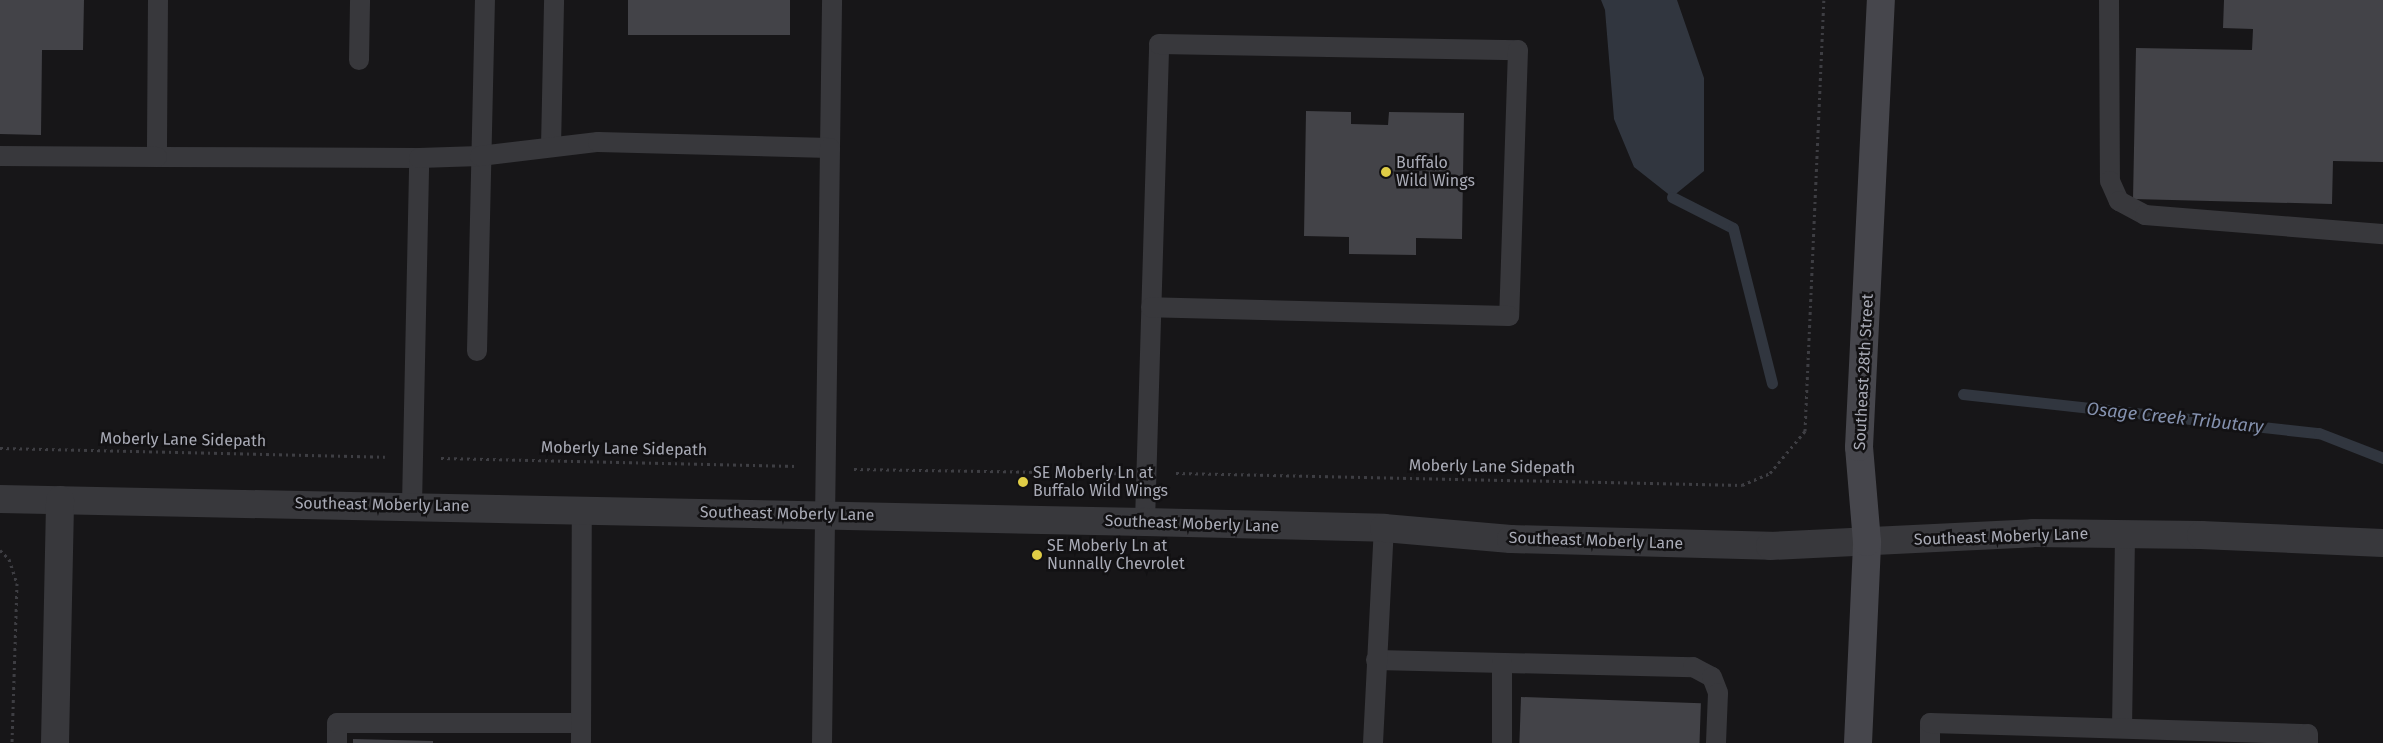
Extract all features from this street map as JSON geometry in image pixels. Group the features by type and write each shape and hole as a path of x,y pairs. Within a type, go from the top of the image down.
{"main road":[{"name":"Southeast 28th Street","path":"1858,743 1867,542 1859,447 1881,0"}],"street":[{"name":"Southeast Moberly Lane","path":"0,499 582,509 1384,528 1510,539 1770,546 2033,533 2383,543"},
{"path":"55,743 60,500"}],"lane":[{"path":"157,157 158,0"},
{"path":"359,60 360,0"},
{"path":"477,351 485,0"},
{"path":"551,147 554,0"},
{"path":"822,743 827,515 824,468 832,0"},
{"path":"2108,0 2110,181 2119,201 2144,214 2383,234"},
{"path":"1146,522 1159,44 1518,50 1509,316 1152,307"},
{"path":"0,156 420,158 480,156 598,142 830,148"},
{"path":"412,506 420,158"},
{"path":"581,743 582,509"},
{"path":"1373,743 1384,528"},
{"path":"2122,728 2125,535"},
{"path":"1376,660 1693,666 1712,677 1718,693 1716,743"},
{"path":"1502,663 1502,743"},
{"path":"1930,743 1930,722 2308,734 2308,743"},
{"path":"337,743 337,723 581,723"}],"path":[{"name":"Moberly Lane Sidepath","path":"1212,473 1742,485 1770,473 1805,430 1824,0"},
{"name":"Moberly Lane Sidepath","path":"0,448 365,457"},
{"name":"Moberly Lane Sidepath","path":"463,459 783,465"},
{"path":"868,469 1114,473"},
{"path":"0,550 9,559 16,583 12,743"}],"shaded area":[{"path":"1601,0 1677,0 1704,78 1704,171 1672,197 1634,167 1614,119 1605,10"}],"building":[{"path":"0,0 84,0 83,50 42,50 41,135 0,134"},
{"path":"628,0 790,0 790,35 628,35"},
{"path":"2224,0 2383,0 2383,162 2333,161 2332,204 2133,199 2136,48 2252,50 2253,29 2223,28"},
{"path":"1306,111 1351,112 1351,124 1388,125 1389,112 1464,113 1462,239 1416,238 1416,255 1349,254 1349,237 1304,236"},
{"path":"1521,697 1701,703 1700,743 1519,743"},
{"path":"353,739 433,741 433,743 353,743"}],"waterway":[{"name":"Osage Creek Tributary","path":"1672,197 1733,228 1772,383"},
{"name":"Osage Creek Tributary","path":"1963,394 2319,433 2383,458"}],"place":[{"name":"Buffalo Wild Wings","path":"1386,172"},
{"name":"SE Moberly Ln at Buffalo Wild Wings","path":"1023,482"},
{"name":"SE Moberly Ln at Nunnally Chevrolet","path":"1037,555"}]}
